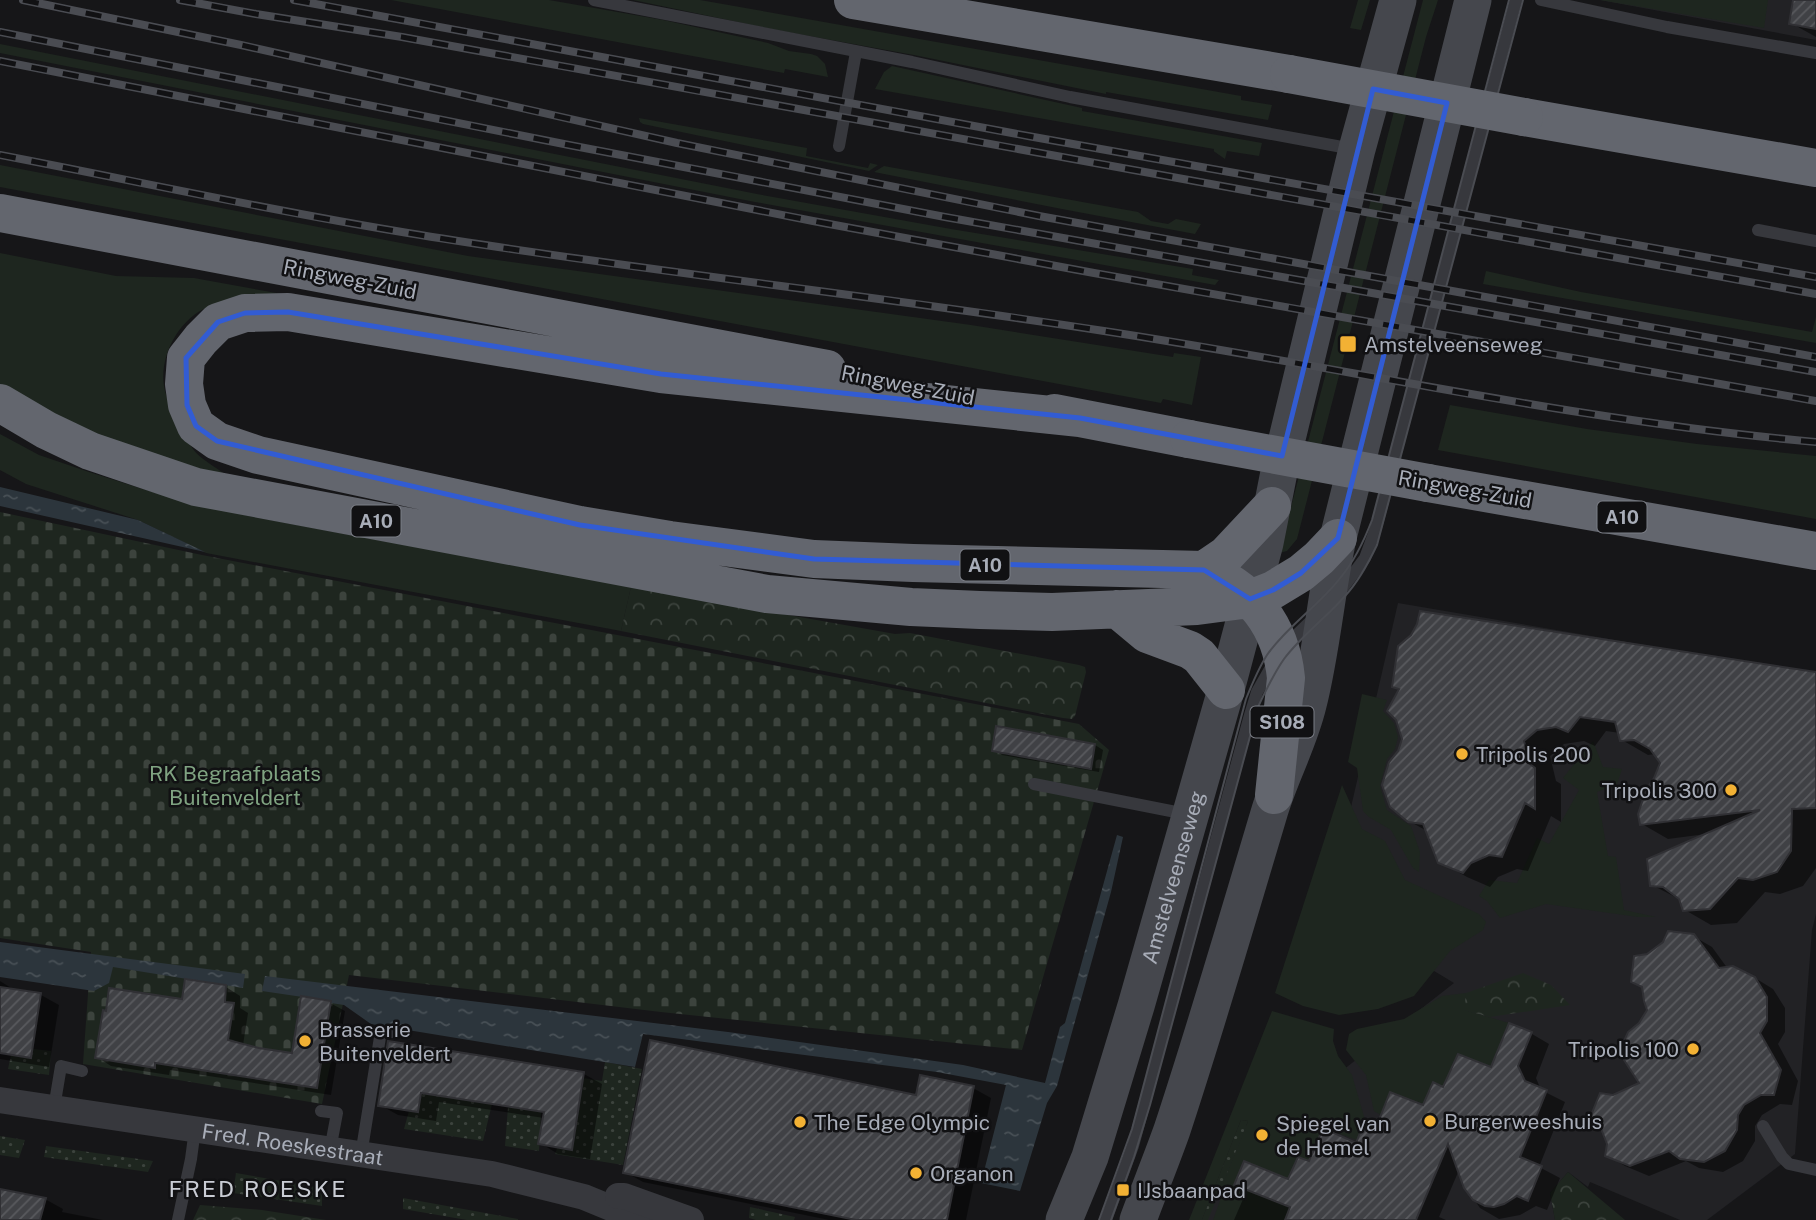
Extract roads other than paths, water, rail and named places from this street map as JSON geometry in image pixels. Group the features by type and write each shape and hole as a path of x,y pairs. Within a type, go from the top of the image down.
{"highway":[{"path":"853,0 1816,168"},
{"path":"923,0 960,19"},
{"name":"Ringweg-Zuid","path":"0,213 1189,439 1816,551"},
{"name":"A10","path":"1080,418 662,374 288,312 245,313 218,323 186,358 184,384 187,405 196,425 217,441 258,455 580,525 814,559 1204,570 1230,582 1250,599"},
{"name":"A10","path":"0,403 46,430 90,451 196,487 767,594 911,607 1052,612 1198,606 1250,599"},
{"path":"1204,570 1226,555 1272,506"},
{"path":"1250,599 1273,590 1301,573 1338,538"},
{"name":"S108","path":"1250,599 1279,640 1286,678 1275,795"},
{"path":"1117,609 1147,634 1199,656 1226,690"}],"main road":[{"name":"Amstelveenseweg","path":"1064,1220 1090,1157 1226,690 1265,543 1357,149 1398,0"},
{"name":"S108","path":"1138,1220 1171,1133 1275,795 1309,703 1338,538 1473,0"}],"street":[{"name":"Fred. Roeskestraat","path":"0,1100 492,1174 584,1197 640,1220"},
{"name":"Fred. Roeskestraat","path":"584,1197 624,1196 691,1220"}],"lane":[{"path":"594,0 664,12 1070,97 1357,149"},
{"name":"Amstelveenseweg","path":"1106,1220 1132,1146 1257,692 1281,649 1326,607 1351,578 1365,558 1376,527 1516,0"},
{"path":"1541,0 1667,27 1816,53"},
{"path":"839,146 856,52"},
{"path":"1758,230 1816,241"},
{"path":"1034,784 1190,815"},
{"path":"361,1155 381,1031 391,1032"},
{"path":"54,1108 61,1066 82,1071"},
{"path":"321,1111 337,1113 330,1150"},
{"path":"1763,1126 1789,1164 1816,1170"},
{"path":"178,1220 195,1129"}],"water":[{"path":"0,487 138,520 205,552 0,506"},
{"path":"1117,835 1123,837 1111,892 1057,1086 1047,1103 1020,1191 981,1183 1006,1085 937,1072 643,1034 635,1067 371,1024 344,1005 262,991 265,976 728,1032 963,1065 1045,1083 1060,1027 1065,1023"},
{"path":"0,942 245,974 243,988 113,967 109,983 94,991 0,977"}],"tram line":[{"path":"1099,1220 1132,1129 1246,699 1267,655 1284,634 1341,577 1359,550 1372,520 1509,0"},
{"path":"1111,1220 1150,1105 1258,707 1284,659 1350,590 1377,545 1523,0"}],"railway":[{"path":"23,0 241,45 677,143 1039,216 1816,357"},
{"path":"180,0 402,37 1816,294"},
{"path":"294,0 1028,136 1816,277"},
{"path":"0,32 945,217 1816,372"},
{"path":"0,61 813,221 1816,401"},
{"path":"0,155 255,206 408,233 1104,331 1637,421 1816,442"}],"place":[{"name":"Amstelveenseweg","path":"1348,344"},
{"name":"Tripolis 200","path":"1462,754"},
{"name":"Tripolis 300","path":"1731,790"},
{"name":"Brasserie Buitenveldert","path":"305,1041"},
{"name":"Tripolis 100","path":"1693,1049"},
{"name":"Burgerweeshuis","path":"1430,1121"},
{"name":"The Edge Olympic","path":"800,1122"},
{"name":"Spiegel van de Hemel","path":"1262,1135"},
{"name":"Organon","path":"916,1173"},
{"name":"IJsbaanpad","path":"1123,1190"}],"district":[{"name":"FRED ROESKE","path":"258,1188"}],"park label":[{"name":"RK Begraafplaats Buitenveldert","path":"235,785"}]}
